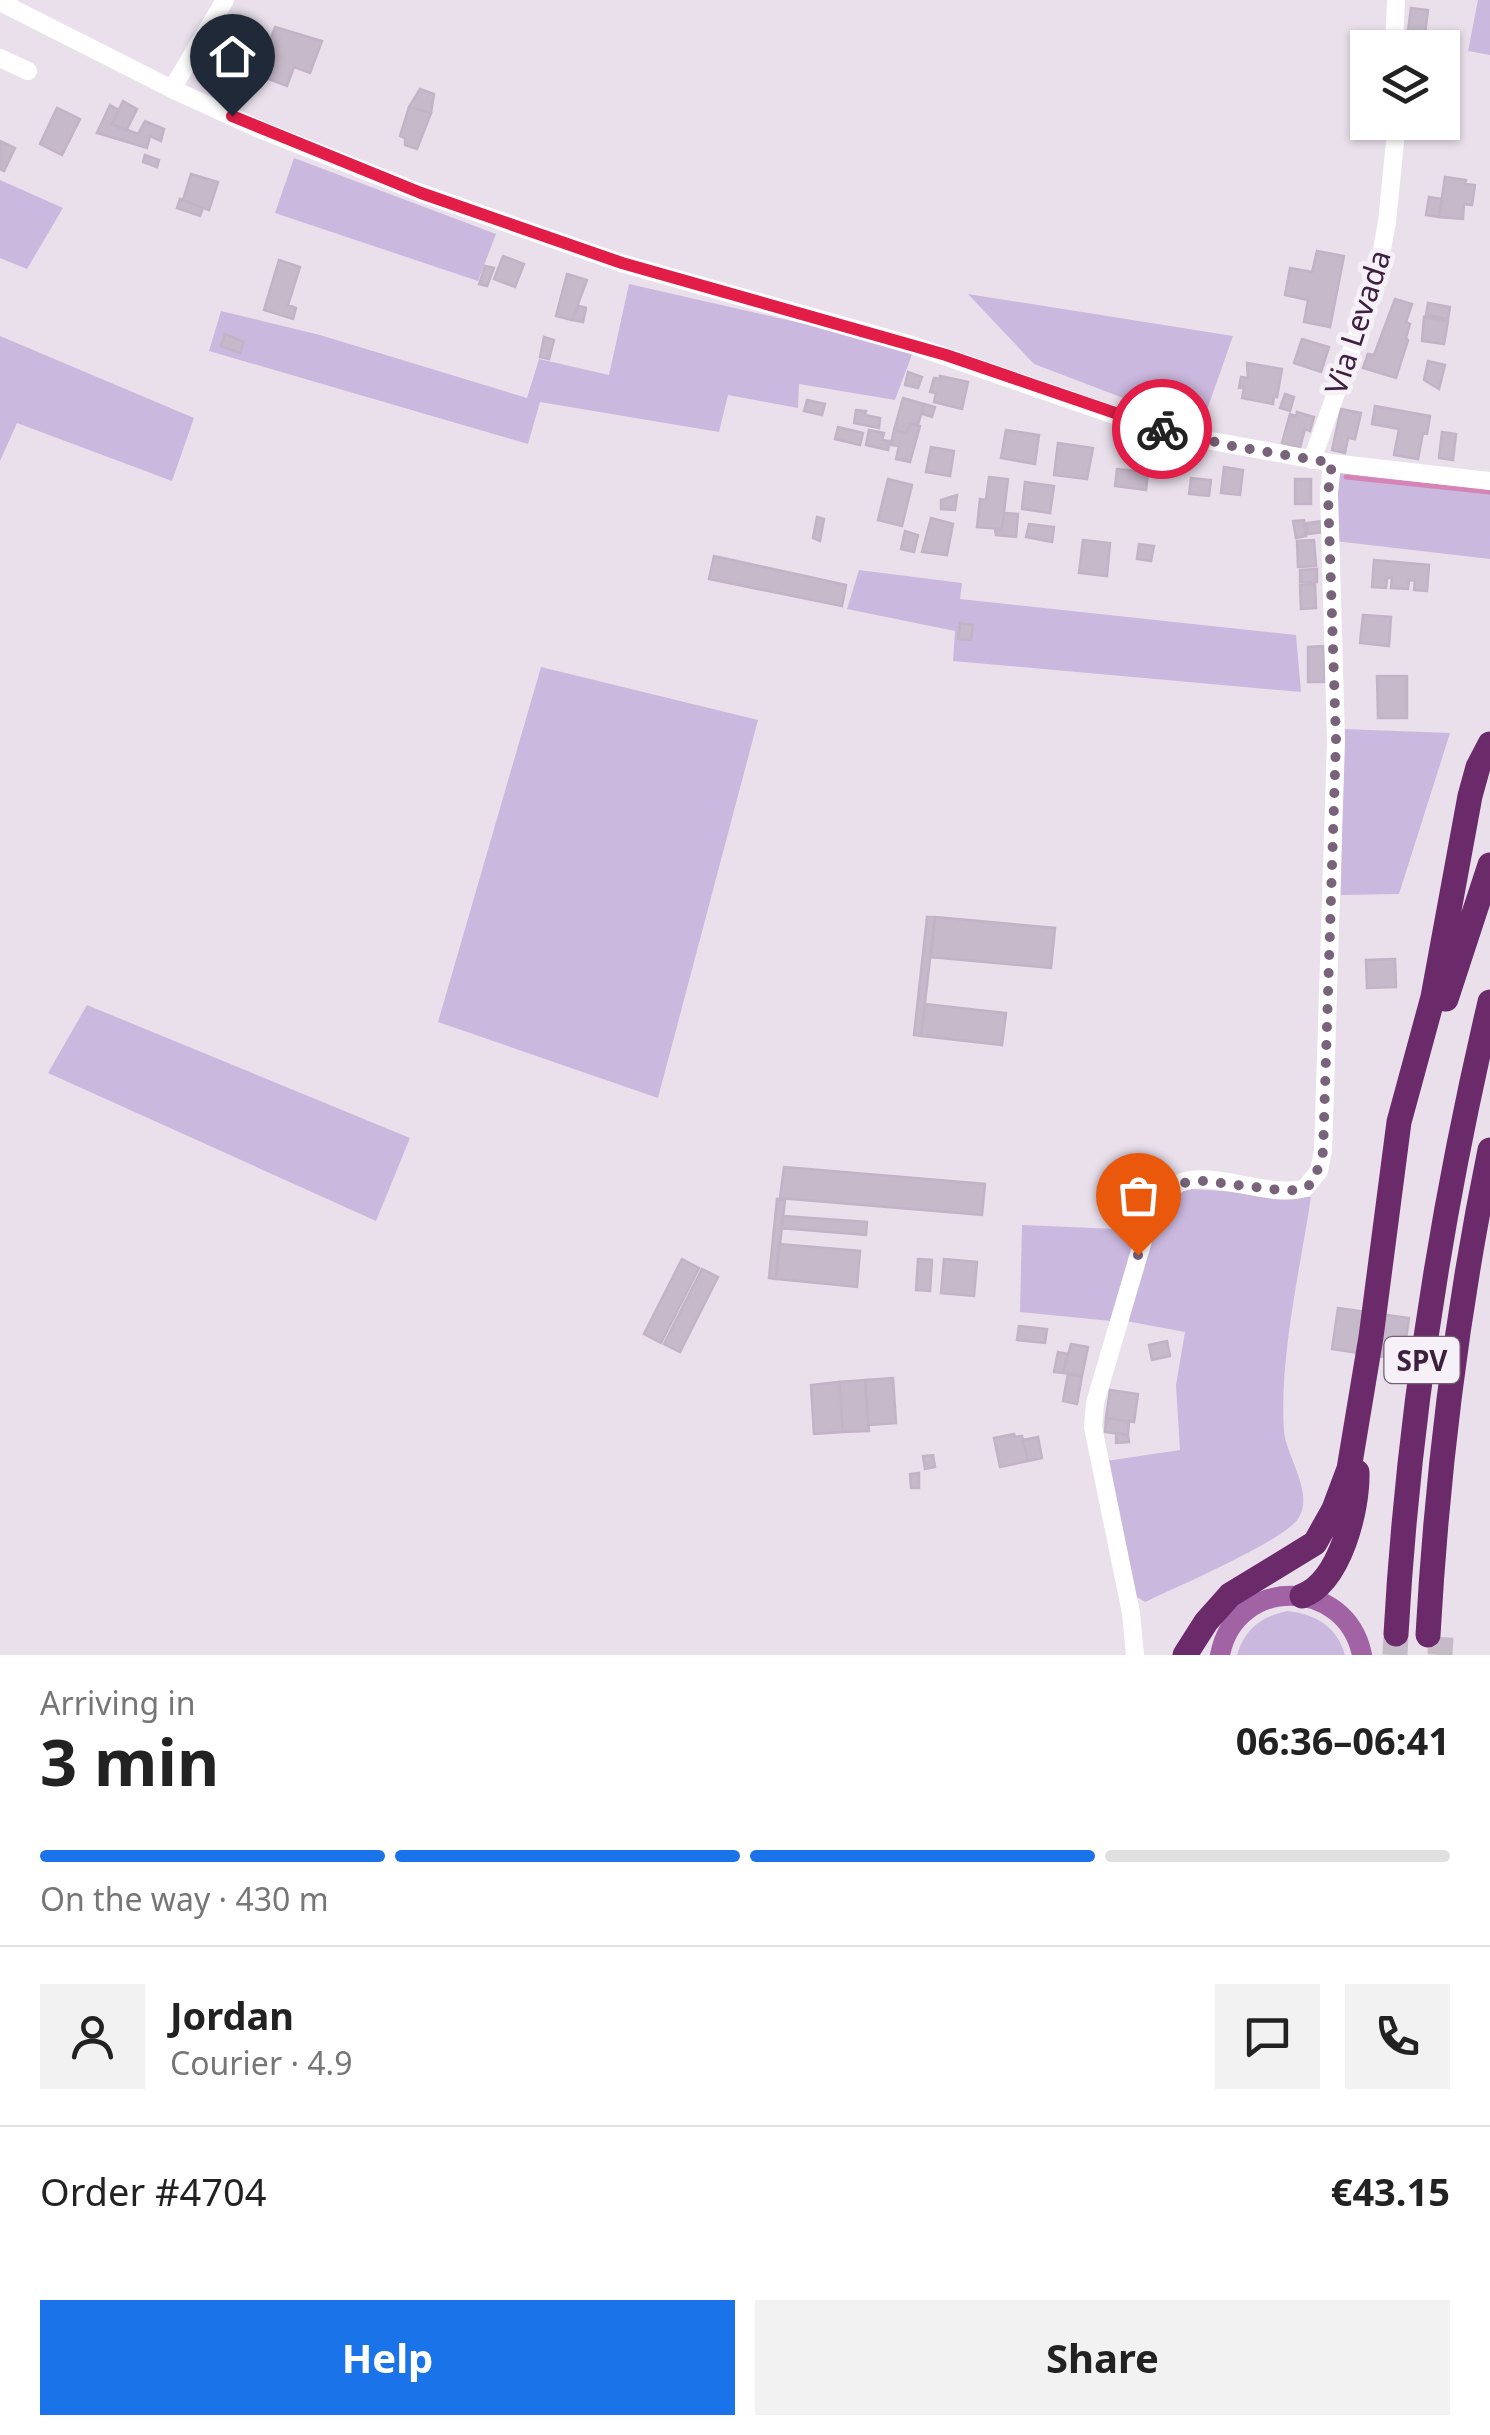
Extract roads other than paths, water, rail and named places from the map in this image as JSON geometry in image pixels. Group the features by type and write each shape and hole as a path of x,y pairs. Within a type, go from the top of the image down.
{"highway":[{"path":"1302,1596 1324,1582 1337,1557 1356,1497 1356,1442 1398,1122 1433,997 1470,796 1490,744"},
{"path":"1406,1090 1439,1026 1490,865"},
{"name":"SPV","path":"1396,1634 1410,1448 1430,1301 1458,1141 1490,1002"},
{"name":"SPV","path":"1490,1150 1454,1362 1439,1484 1434,1636 1478,1291 1490,1246"},
{"path":"1185,1655 1230,1595 1315,1543 1334,1510 1356,1442"}],"main road":[{"path":"1220,1655 1235,1622 1252,1606 1275,1596 1302,1596 1336,1610 1365,1651"}],"street":[{"path":"172,89 224,0"},
{"path":"1395,30 1396,0"},
{"path":"1,5 259,128 421,193 622,263 946,355 1137,422 1232,446 1322,462 1490,481"},
{"path":"0,58 28,71"},
{"name":"Via Levada","path":"1135,1655 1131,1613 1093,1427 1095,1402 1152,1210 1165,1193 1180,1183 1195,1180 1296,1191 1314,1181 1323,1152 1336,740 1328,493 1322,462 1376,282 1395,140"}],"waterway":[{"path":"1346,477 1490,492"}],"tunnel":[{"path":"1395,1655 1396,1634"},
{"path":"1440,1655 1441,1637"}]}
